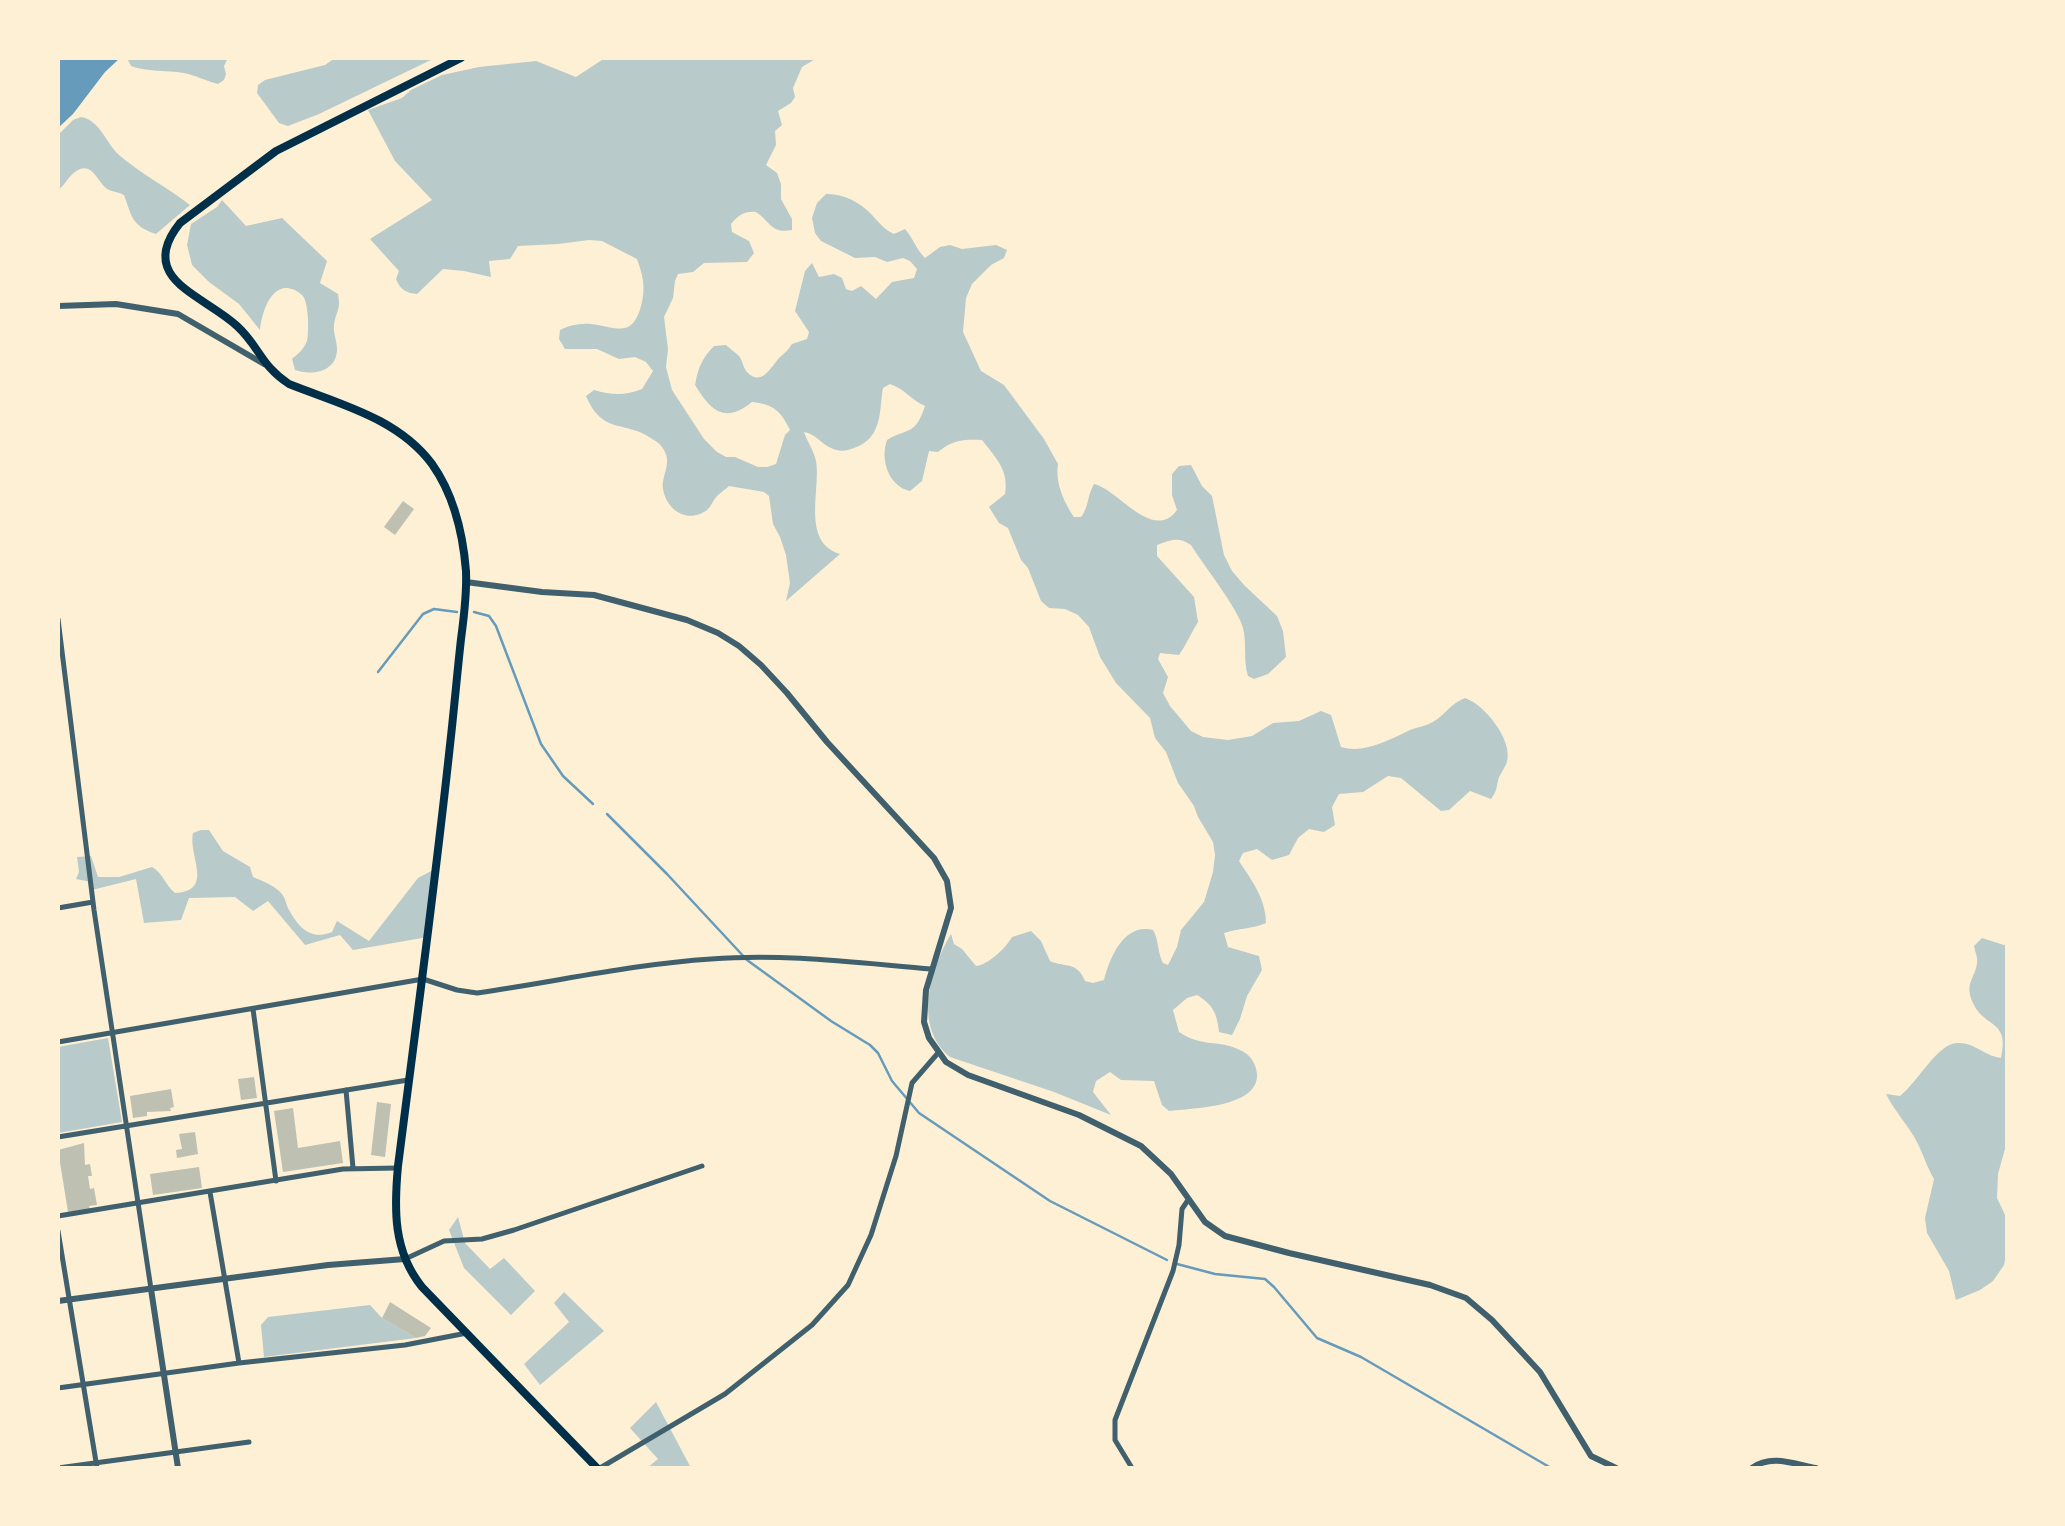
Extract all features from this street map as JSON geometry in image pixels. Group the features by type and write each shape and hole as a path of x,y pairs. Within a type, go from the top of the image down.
{"highway":[{"path":"461,58 276,151 180,224 168,237 165,256 170,275 178,284 240,328 264,364 288,384 376,418 395,430 431,464 454,509 466,582 437,868 397,1168 396,1217 404,1259 422,1287 599,1468"}],"street":[{"path":"58,306 116,304 178,314 264,364"},
{"path":"466,582 606,598 687,620 739,646 787,693 924,846 947,881 950,908 926,990 924,1022 938,1053 968,1075 1079,1115 1140,1146 1171,1174 1205,1222 1225,1236 1430,1285 1466,1298 1540,1372 1591,1456 1616,1468"},
{"path":"58,619 94,902 178,1468"},
{"path":"58,908 94,902"},
{"path":"58,1042 422,979 477,992 657,964 779,956 932,969"},
{"path":"253,1009 276,1181"},
{"path":"599,1468 725,1394 812,1324 848,1284 872,1235 896,1156 912,1083 938,1053"},
{"path":"58,1136 408,1080"},
{"path":"346,1090 353,1168"},
{"path":"58,1302 328,1265 404,1259 444,1241 514,1230 702,1166"},
{"path":"58,1216 353,1168 397,1168"},
{"path":"210,1192 239,1363"},
{"path":"1132,1468 1115,1440 1115,1420 1173,1271 1180,1246 1182,1210 1188,1200"},
{"path":"58,1231 97,1466"},
{"path":"58,1388 405,1345 467,1333"},
{"path":"58,1468 97,1466 249,1442"},
{"path":"1752,1468 1764,1460 1776,1460 1816,1468"}],"shaded area":[{"path":"127,58 228,58 224,80 218,84 184,73 137,68"},
{"path":"335,58 435,58 319,114 288,126 279,123 257,93 258,85 325,65"},
{"path":"605,58 817,58 802,67 793,88 795,97 778,111 782,125 775,131 776,145 766,165 777,173 792,230 775,229 756,212 739,216 731,224 732,232 749,241 754,253 747,262 704,263 693,272 678,274 664,317 666,367 672,390 717,452 767,467 776,464 790,430 780,413 766,405 752,402 726,413 707,402 695,385 701,364 714,346 726,345 752,376 766,374 792,344 807,339 809,332 795,311 805,271 812,263 819,277 834,274 842,278 846,289 852,291 861,286 876,299 892,282 914,278 917,269 903,258 887,262 875,257 855,258 821,241 812,218 817,203 826,194 856,202 894,234 905,229 925,258 950,245 962,249 996,245 1007,250 1004,258 972,284 966,298 963,332 981,371 1004,385 1044,439 1058,464 1061,492 1074,517 1084,513 1094,484 1147,518 1168,519 1177,510 1172,474 1179,466 1191,465 1212,496 1224,555 1232,571 1277,616 1286,657 1268,674 1254,679 1248,676 1240,620 1191,545 1170,540 1157,545 1157,556 1194,597 1198,622 1184,647 1179,655 1160,653 1158,659 1168,677 1163,693 1191,731 1228,740 1252,736 1273,723 1299,721 1321,711 1331,715 1341,747 1359,749 1430,723 1465,698 1496,724 1508,753 1491,799 1470,791 1449,810 1441,811 1401,778 1388,776 1363,792 1339,794 1332,807 1335,825 1324,832 1309,829 1298,838 1289,855 1272,860 1257,849 1243,853 1239,861 1261,898 1266,923 1224,933 1228,947 1259,956 1262,970 1232,1035 1219,1032 1213,1010 1197,995 1173,1010 1179,1032 1250,1056 1257,1074 1255,1085 1247,1094 1222,1104 1169,1111 1162,1105 1154,1081 1121,1080 1110,1072 1096,1081 1093,1092 1111,1115 950,1057 932,1030 932,980 951,934 954,944 976,966 996,955 1012,937 1031,931 1041,941 1050,961 1075,968 1085,981 1093,983 1104,980 1114,952 1126,937 1143,929 1153,930 1161,959 1168,965 1181,930 1204,902 1215,855 1213,842 1155,738 1150,718 1116,683 1100,657 1089,627 1078,615 1049,608 1041,601 1008,528 999,523 989,507 1005,494 1005,478 982,440 958,441 938,452 929,451 922,481 910,491 891,478 885,463 885,447 887,440 914,427 925,406 895,386 883,388 878,423 863,443 837,450 804,432 816,461 815,514 820,538 840,554 786,601 790,583 786,555 773,524 769,496 729,486 702,513 689,516 677,512 663,489 667,459 661,446 643,434 607,422 586,396 594,390 618,394 642,389 653,371 635,357 619,359 597,349 565,349 559,339 560,330 575,325 622,328 633,323 643,293 637,259 602,241 518,246 510,259 489,261 491,277 443,269 417,294 402,288 396,279 399,271 370,239 432,200 395,161 368,110 402,98 442,75 536,61 576,77"},
{"path":"81,117 98,127 127,162 190,205 156,234 137,224 124,195 105,187 91,170 75,172 58,190 58,135"},
{"path":"222,200 246,226 282,218 327,261 320,283 338,294 339,304 334,325 336,357 328,367 316,372 295,370 292,359 308,337 302,295 293,289 277,291 267,304 260,330 239,304 192,265 187,245 191,224"},
{"path":"209,830 223,851 250,867 253,877 278,890 301,926 317,935 332,932 337,921 369,941 418,878 437,868 428,937 353,950 340,935 305,945 268,901 253,911 235,897 189,898 181,920 144,923 136,879 92,890 91,882 76,879 77,857 91,856 98,877 119,877 152,867 175,893 187,891 197,879 193,833"},
{"path":"1982,938 2007,946 2008,1138 1998,1174 1997,1198 2007,1219 2007,1251 2004,1265 1993,1281 1956,1300 1949,1271 1927,1233 1925,1218 1934,1179 1917,1142 1886,1094 1900,1096 1935,1056 1950,1045 1969,1045 2001,1058 1999,1030 1978,1011 1970,991 1977,963 1974,946"},
{"path":"108,1038 122,1122 58,1133 58,1047"},
{"path":"458,1217 465,1243 490,1269 504,1258 535,1291 511,1315 464,1268 449,1230"},
{"path":"564,1292 604,1331 540,1385 524,1364 569,1322 554,1303"},
{"path":"370,1305 382,1318 416,1338 264,1357 261,1325 268,1317"},
{"path":"656,1402 691,1468 647,1468 658,1459 630,1428"}],"water":[{"path":"58,58 120,58 58,128"}],"building":[{"path":"403,501 414,509 395,535 384,527"},
{"path":"254,1077 257,1098 241,1100 238,1079"},
{"path":"171,1089 171,1111 147,1112 147,1116 133,1118 130,1096"},
{"path":"377,1102 391,1104 385,1157 371,1155"},
{"path":"293,1108 298,1148 340,1141 343,1163 283,1172 274,1111"},
{"path":"195,1132 198,1154 177,1158 176,1150 182,1149 179,1134"},
{"path":"84,1143 85,1165 90,1164 92,1176 88,1176 90,1189 94,1188 97,1205 68,1212 58,1150"},
{"path":"199,1167 202,1188 153,1195 150,1174"},
{"path":"390,1302 431,1328 425,1336 416,1338 382,1318"}],"waterway":[{"path":"378,672 423,614 434,609 457,612"},
{"path":"474,612 489,616 496,626 541,744 563,776 593,804"},
{"path":"607,814 747,960 870,1045 892,1081 919,1113 1050,1201 1167,1260"},
{"path":"1177,1264 1215,1274 1265,1279 1317,1338 1361,1357 1551,1468"}]}
